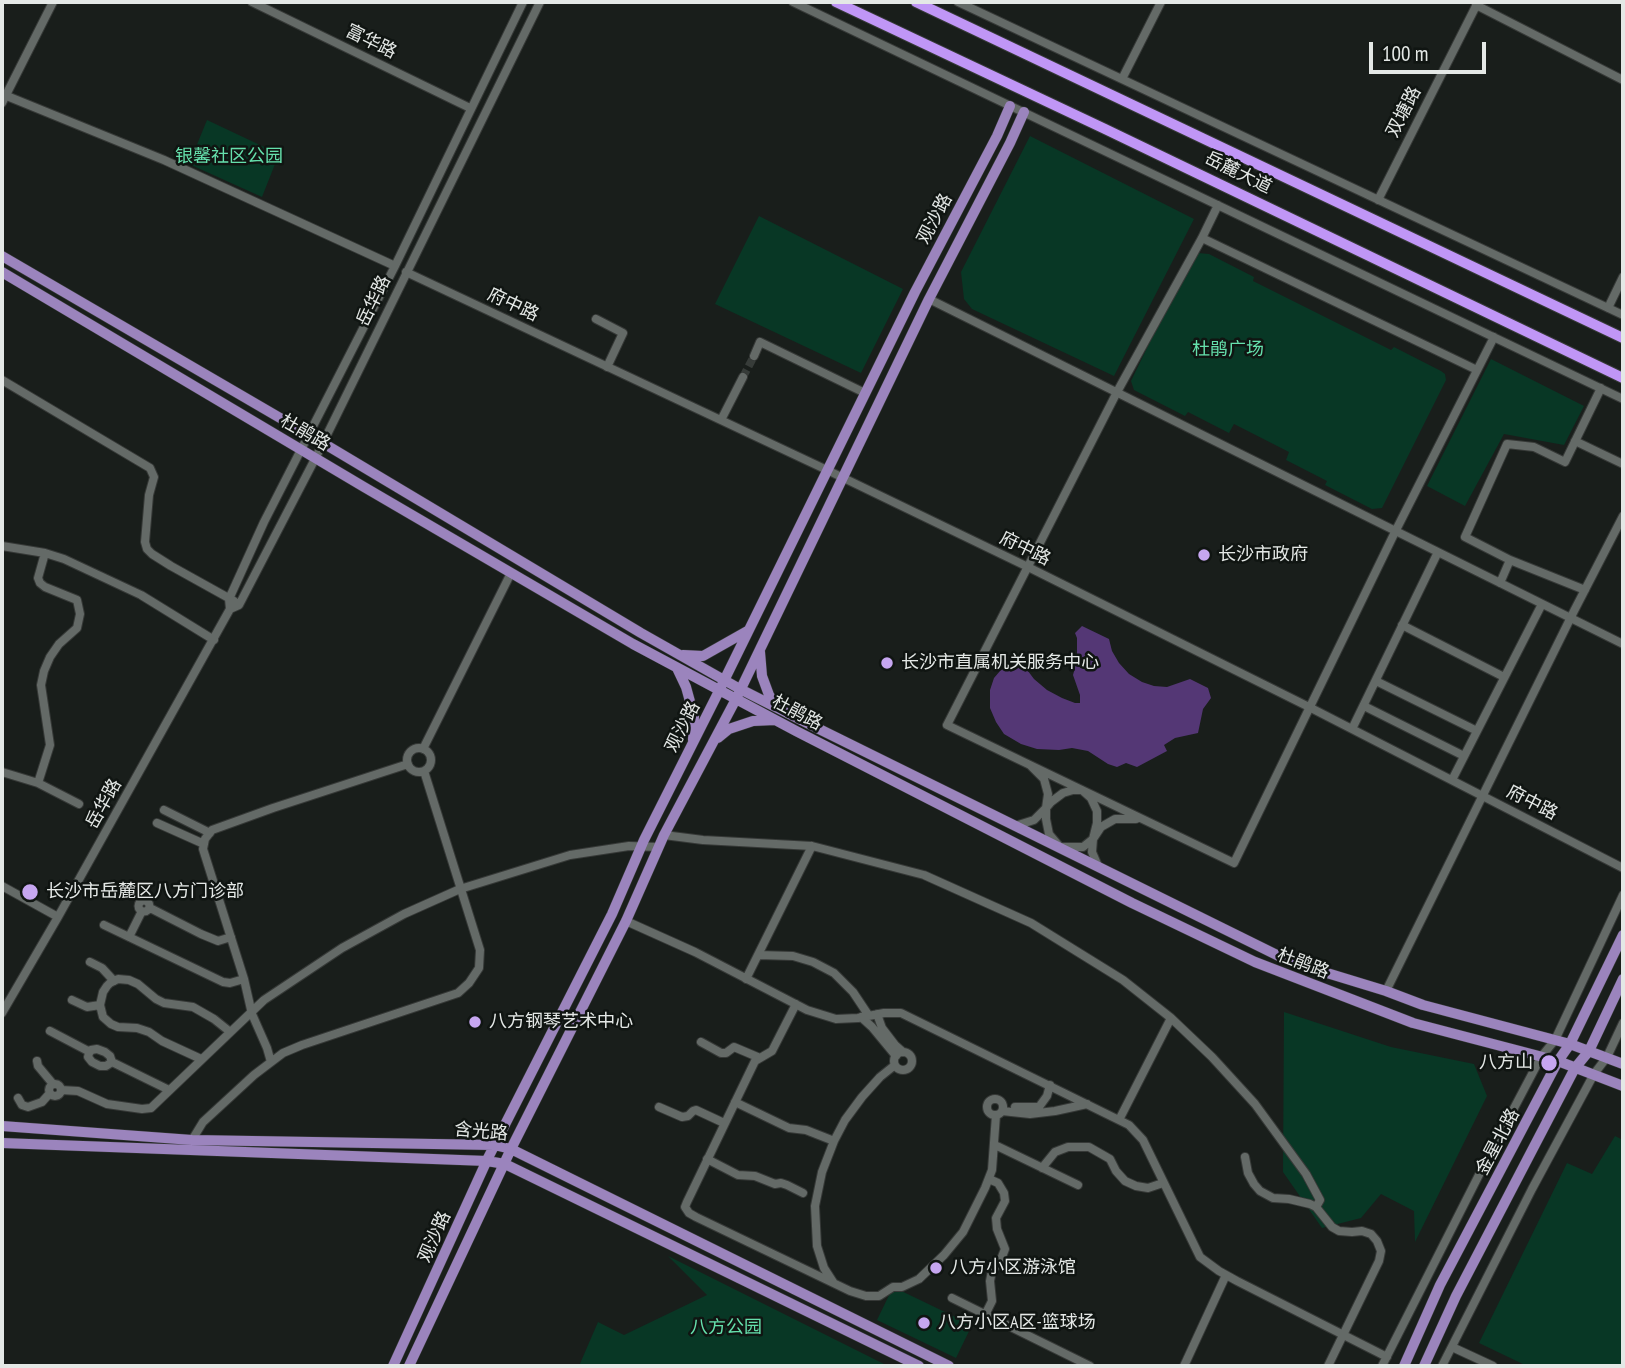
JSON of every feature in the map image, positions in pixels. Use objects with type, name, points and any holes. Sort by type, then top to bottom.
[{"type":"highway","name":"岳麓大道","points":[[836,2],[1623,378]]},
{"type":"highway","name":"岳麓大道","points":[[916,2],[1623,338]]},
{"type":"main road","name":"观沙路","points":[[393,1366],[486,1161],[612,914],[642,846],[827,470],[1010,106]]},
{"type":"main road","name":"观沙路","points":[[409,1366],[511,1149],[626,920],[658,847],[738,694],[841,477],[1024,112]]},
{"type":"main road","name":"杜鹃路","points":[[2,257],[676,652],[776,720],[1132,903],[1255,962],[1413,1023],[1558,1062],[1623,1086]]},
{"type":"main road","name":"杜鹃路","points":[[2,272],[633,644],[676,667],[722,685]]},
{"type":"main road","points":[[676,652],[703,656],[749,630]]},
{"type":"main road","points":[[760,647],[762,676],[777,708]]},
{"type":"main road","points":[[676,667],[686,687],[694,716],[693,743]]},
{"type":"main road","name":"杜鹃路","points":[[738,694],[777,708],[1291,962],[1423,1005],[1570,1044],[1623,1064]]},
{"type":"main road","points":[[713,742],[729,729],[753,722],[776,720]]},
{"type":"main road","name":"金星北路","points":[[1404,1366],[1440,1286],[1570,1044],[1623,935]]},
{"type":"main road","name":"金星北路","points":[[1424,1366],[1456,1296],[1575,1068],[1589,1051],[1623,979]]},
{"type":"main road","name":"含光路","points":[[2,1126],[192,1140],[494,1145],[511,1149],[950,1366]]},
{"type":"main road","name":"含光路","points":[[2,1143],[486,1161],[505,1164],[919,1366]]},
{"type":"street","points":[[52,2],[3,98],[148,153],[395,266]]},
{"type":"street","name":"岳华路","points":[[2,1013],[214,640],[264,522],[395,266],[523,2]]},
{"type":"street","name":"岳华路","points":[[230,604],[239,605],[316,457],[540,2]]},
{"type":"street","points":[[793,2],[1623,399]]},
{"type":"street","points":[[958,2],[1623,315]]},
{"type":"street","points":[[1122,79],[1161,2]]},
{"type":"street","name":"富华路","points":[[254,3],[470,108]]},
{"type":"street","points":[[1477,4],[1623,80]]},
{"type":"street","name":"双塘路","points":[[1378,200],[1477,4]]},
{"type":"street","points":[[1218,205],[1117,392],[947,725],[1234,863],[1395,531],[1494,337]]},
{"type":"street","points":[[1202,238],[1477,370]]},
{"type":"street","name":"府中路","points":[[406,272],[1028,567],[1310,707],[1623,868]]},
{"type":"street","points":[[1608,308],[1623,277]]},
{"type":"street","points":[[929,299],[1623,644]]},
{"type":"street","points":[[596,319],[623,333],[607,367]]},
{"type":"street","points":[[754,356],[760,342],[866,393]]},
{"type":"street","points":[[721,420],[743,377]]},
{"type":"street","points":[[2,380],[150,468],[154,477],[149,495],[145,541],[147,549],[230,604]]},
{"type":"street","points":[[1585,590],[1510,560],[1465,537],[1507,444],[1534,447],[1565,462],[1601,388]]},
{"type":"street","points":[[1575,441],[1623,464]]},
{"type":"street","points":[[1386,991],[1623,516]]},
{"type":"street","points":[[2,546],[64,559],[141,595],[214,640]]},
{"type":"street","points":[[1352,729],[1438,552]]},
{"type":"street","points":[[38,783],[50,745],[41,685],[44,671],[59,644],[77,628],[80,614],[76,600],[40,583],[38,579],[45,553]]},
{"type":"street","points":[[1500,583],[1510,560]]},
{"type":"street","points":[[424,749],[511,572]]},
{"type":"street","points":[[1452,780],[1542,604]]},
{"type":"street","points":[[1402,625],[1504,677]]},
{"type":"street","points":[[1376,681],[1477,731]]},
{"type":"street","points":[[1364,706],[1464,756]]},
{"type":"street","points":[[414,748],[424,749],[431,759],[430,766],[424,771],[410,768],[407,761],[409,753],[414,748]]},
{"type":"street","points":[[271,1062],[251,1010],[244,979],[203,849],[205,839],[212,830],[408,764]]},
{"type":"street","points":[[1030,765],[1044,779],[1048,794],[1046,819],[1049,834],[1060,848],[1083,847],[1101,827],[1115,819],[1145,820]]},
{"type":"street","points":[[192,1140],[203,1122],[254,1075],[283,1053],[458,993],[479,968],[480,950],[424,771]]},
{"type":"street","points":[[2,772],[38,783],[79,804]]},
{"type":"street","points":[[1015,826],[1034,820],[1063,793],[1082,790]]},
{"type":"street","points":[[1082,790],[1091,798],[1097,811],[1092,852],[1098,866]]},
{"type":"street","points":[[164,810],[210,833]]},
{"type":"street","points":[[158,823],[204,844]]},
{"type":"street","points":[[664,835],[812,846],[924,876],[1031,923],[1123,980],[1171,1018],[1212,1057],[1255,1104],[1306,1174],[1320,1200],[1316,1207]]},
{"type":"street","points":[[61,1090],[78,1091],[107,1104],[142,1110],[152,1108],[251,1010],[342,948],[404,914],[460,889],[570,855],[629,846],[658,847]]},
{"type":"street","points":[[746,979],[812,846]]},
{"type":"street","points":[[2,886],[58,917]]},
{"type":"street","points":[[1382,1366],[1541,1057],[1555,1040],[1623,895]]},
{"type":"street","points":[[129,937],[146,909],[218,941],[231,937]]},
{"type":"street","points":[[626,920],[807,1010],[835,1019],[901,1013],[1129,1125],[1143,1139],[1200,1257],[1226,1275],[1387,1357]]},
{"type":"street","points":[[104,925],[223,982],[244,979]]},
{"type":"street","points":[[758,955],[793,956],[813,962],[834,973],[853,992],[869,1016],[895,1045],[898,1058]]},
{"type":"street","points":[[90,962],[102,968],[114,981]]},
{"type":"street","points":[[201,1059],[149,1032],[111,1024],[103,1017],[100,1005],[103,992],[110,983],[118,979],[129,980],[164,1003],[193,1007],[229,1031]]},
{"type":"street","points":[[72,1000],[87,1007],[100,1005]]},
{"type":"street","points":[[796,1004],[772,1051],[755,1060],[687,1202],[685,1207],[689,1213],[850,1291],[866,1296],[879,1296],[893,1287],[902,1287],[919,1279],[963,1232],[992,1170],[1001,1111]]},
{"type":"street","points":[[869,1016],[872,1027],[898,1058]]},
{"type":"street","points":[[1119,1120],[1171,1018]]},
{"type":"street","points":[[1442,1366],[1532,1189],[1594,1074],[1607,1057],[1623,1023]]},
{"type":"street","points":[[50,1031],[90,1052],[97,1049],[104,1052],[110,1056],[112,1062],[169,1090]]},
{"type":"street","points":[[701,1042],[721,1053],[734,1047],[760,1058]]},
{"type":"street","points":[[833,1282],[824,1268],[817,1246],[815,1206],[822,1172],[845,1120],[898,1058]]},
{"type":"street","points":[[37,1061],[38,1066],[61,1090]]},
{"type":"street","points":[[18,1098],[22,1105],[28,1107],[42,1102],[50,1093],[53,1084]]},
{"type":"street","points":[[1001,1111],[1039,1107],[1047,1096],[1050,1085]]},
{"type":"street","points":[[50,1093],[57,1096],[61,1090]]},
{"type":"street","points":[[735,1102],[789,1128],[806,1130],[834,1141]]},
{"type":"street","points":[[1001,1111],[1030,1114],[1087,1104]]},
{"type":"street","points":[[659,1107],[682,1117],[696,1111],[724,1123]]},
{"type":"street","points":[[995,1145],[1078,1185]]},
{"type":"street","points":[[1042,1167],[1055,1152],[1068,1147],[1089,1147],[1110,1159],[1125,1181],[1148,1188],[1163,1183]]},
{"type":"street","points":[[1245,1157],[1248,1172],[1260,1191],[1273,1198],[1289,1199],[1316,1207],[1332,1227],[1339,1231],[1363,1231],[1371,1234],[1381,1251],[1379,1261],[1328,1366]]},
{"type":"street","points":[[707,1159],[738,1175],[781,1183],[803,1193]]},
{"type":"street","points":[[985,1315],[992,1301],[992,1271],[1000,1262],[1005,1249],[997,1229],[996,1218],[1005,1201],[1004,1193],[998,1183],[989,1179]]},
{"type":"street","points":[[1184,1366],[1226,1275]]},
{"type":"street","points":[[952,1298],[1090,1366]]},
{"type":"street","points":[[1452,1347],[1493,1366]]},
{"type":"green space","name":"银馨社区公园","points":[[207,120],[279,154],[262,197],[189,164]]},
{"type":"green space","points":[[1030,136],[1194,219],[1114,376],[972,309],[964,299],[961,272]]},
{"type":"green space","points":[[759,216],[903,289],[861,373],[715,304]]},
{"type":"green space","name":"杜鹃广场","points":[[1209,254],[1254,277],[1253,281],[1445,374],[1446,380],[1382,508],[1372,509],[1325,485],[1327,481],[1286,460],[1289,452],[1234,424],[1229,433],[1188,412],[1185,416],[1134,390],[1131,381],[1192,255]]},
{"type":"green space","points":[[1491,359],[1584,406],[1564,445],[1504,434],[1465,506],[1427,486]]},
{"type":"green space","points":[[1284,1012],[1391,1047],[1474,1064],[1487,1096],[1415,1242],[1414,1211],[1381,1194],[1361,1218],[1322,1228],[1283,1172]]},
{"type":"green space","points":[[1615,1136],[1623,1140],[1623,1366],[1527,1366],[1479,1343],[1567,1163],[1592,1174]]},
{"type":"green space","name":"八方公园","points":[[668,1256],[888,1366],[579,1366],[598,1322],[624,1335],[707,1295]]},
{"type":"green space","name":"八方小区A区-篮球场","points":[[893,1287],[972,1325],[956,1358],[877,1320]]},
{"type":"shaded area","points":[[1082,626],[1109,639],[1119,663],[1129,674],[1142,682],[1167,687],[1190,679],[1208,688],[1211,698],[1203,709],[1198,733],[1175,738],[1164,745],[1167,751],[1137,767],[1126,763],[1117,767],[1088,751],[1072,748],[1037,749],[1004,734],[990,708],[990,690],[994,678],[1013,662],[1025,667],[1047,690],[1080,703],[1073,675],[1077,652],[1075,633]]},
{"type":"tunnel","points":[[743,377],[754,356]]},
{"type":"place","name":"长沙市政府","points":[[1204,555]]},
{"type":"place","name":"长沙市直属机关服务中心","points":[[887,663]]},
{"type":"place","name":"长沙市岳麓区八方门诊部","points":[[30,892]]},
{"type":"place","name":"八方钢琴艺术中心","points":[[475,1022]]},
{"type":"place","name":"八方山","points":[[1549,1063]]},
{"type":"place","name":"八方小区游泳馆","points":[[936,1268]]},
{"type":"place","name":"八方小区A区-篮球场","points":[[924,1323]]}]
